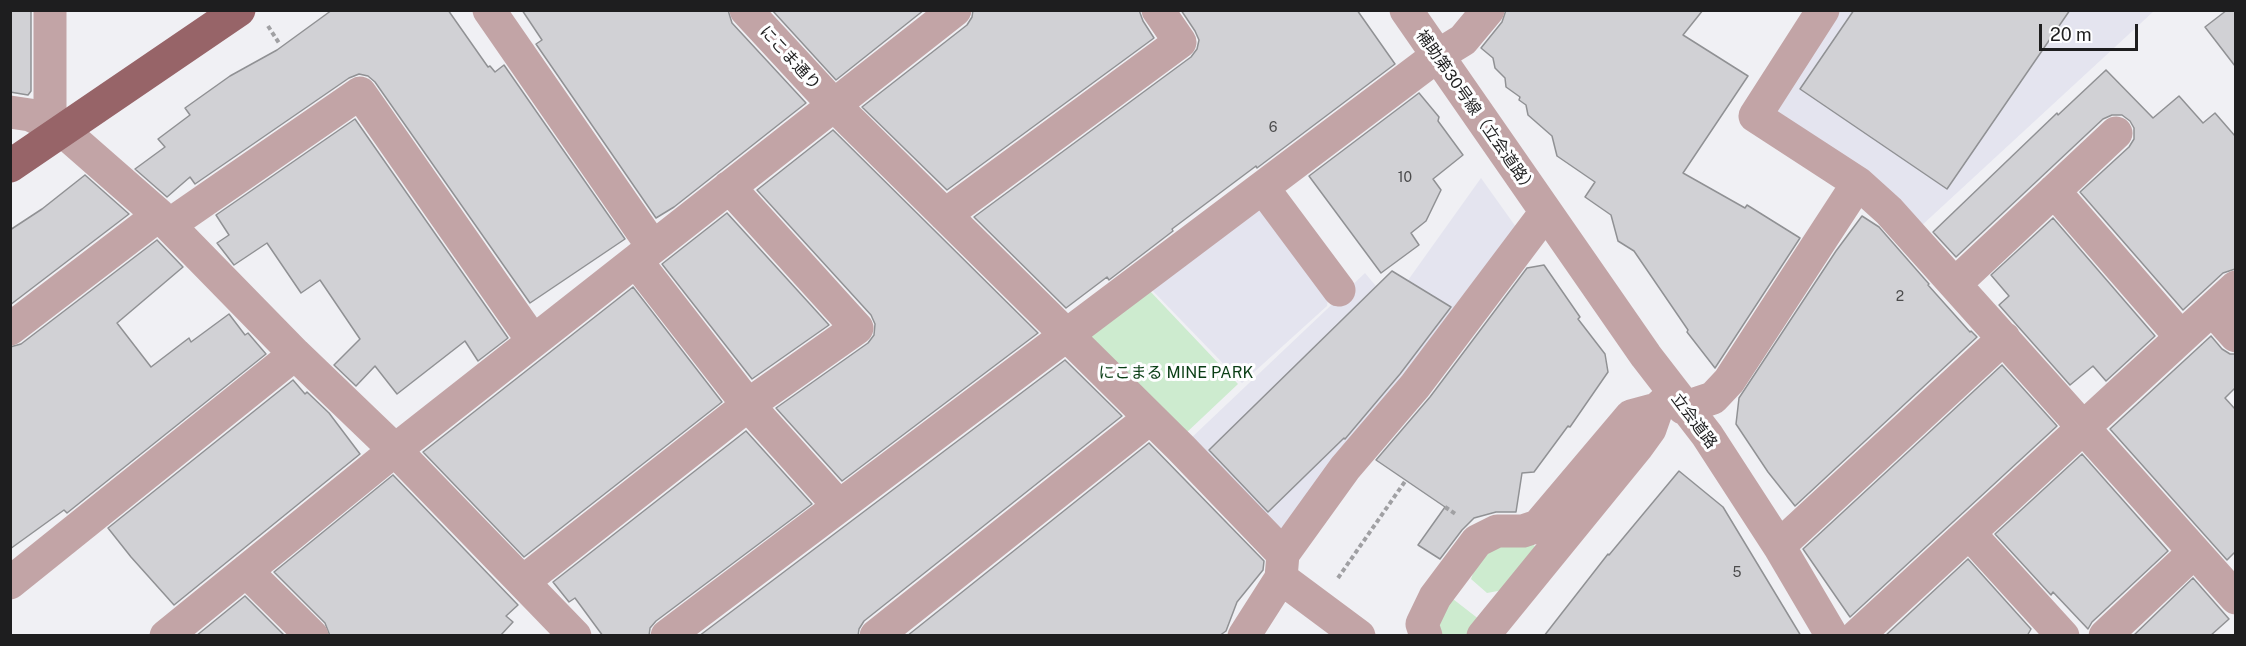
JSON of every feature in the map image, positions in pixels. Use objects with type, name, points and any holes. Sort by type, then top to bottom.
[{"type":"main road","points":[[10,166],[57,128],[239,10]]},
{"type":"street","points":[[50,10],[57,128]]},
{"type":"street","points":[[489,10],[644,254],[748,405],[839,506]]},
{"type":"street","name":"にこま通り","points":[[746,10],[834,105],[1150,418],[1318,606],[1359,636]]},
{"type":"street","points":[[166,636],[395,450],[955,10]]},
{"type":"street","points":[[945,215],[1180,42],[1158,10]]},
{"type":"street","name":"補助第30号線（立会道路）","points":[[1406,10],[1546,212]]},
{"type":"street","points":[[667,636],[1437,56],[1463,40],[1488,10]]},
{"type":"street","points":[[1823,10],[1755,116],[1858,183],[1889,211],[2235,598]]},
{"type":"street","points":[[10,328],[164,220],[360,93],[533,341]]},
{"type":"street","points":[[10,112],[30,115],[57,128],[164,220],[295,354],[395,450],[524,581],[574,636]]},
{"type":"street","points":[[1955,284],[2116,133]]},
{"type":"street","points":[[1426,636],[1422,624],[1435,597],[1477,541],[1497,531],[1523,531],[1538,526],[1631,416],[1671,404],[1713,398],[1729,381],[1858,183]]},
{"type":"street","points":[[524,581],[748,405],[857,328],[729,187]]},
{"type":"street","points":[[1263,188],[1339,290]]},
{"type":"street","points":[[2054,191],[2181,337]]},
{"type":"street","points":[[1244,636],[1282,566],[1345,468],[1415,386],[1546,212]]},
{"type":"street","name":"立会道路","points":[[1546,212],[1671,404],[1707,435],[1779,546],[1832,636]]},
{"type":"street","points":[[1857,636],[2235,287]]},
{"type":"street","points":[[2212,309],[2235,336]]},
{"type":"street","points":[[1779,546],[2004,338]]},
{"type":"street","points":[[10,583],[295,354]]},
{"type":"street","points":[[1483,636],[1671,404]]},
{"type":"street","points":[[876,636],[1150,418]]},
{"type":"street","points":[[1969,533],[2062,636]]},
{"type":"street","points":[[2105,636],[2194,552]]},
{"type":"street","points":[[246,571],[312,636]]},
{"type":"path","points":[[1318,606],[1406,480]]},
{"type":"path","points":[[1445,507],[1457,515]]},
{"type":"shaded area","points":[[1831,11],[2154,11],[1920,227],[1778,120],[1775,95]]},
{"type":"shaded area","points":[[1481,178],[1516,227],[1280,536],[1188,441],[1365,273],[1391,304]]},
{"type":"shaded area","points":[[1263,203],[1329,289],[1327,306],[1242,383],[1150,288]]},
{"type":"green space","name":"にこまる MINE PARK","points":[[1149,290],[1238,384],[1185,434],[1090,336]]},
{"type":"green space","points":[[1531,539],[1536,549],[1503,590],[1487,593],[1471,579],[1485,549]]},
{"type":"green space","points":[[1453,599],[1480,620],[1467,635],[1440,635],[1436,618]]},
{"type":"building","points":[[10,10],[31,10],[31,91],[28,95],[10,92]]},
{"type":"building","points":[[332,10],[448,10],[488,67],[490,66],[495,72],[504,65],[625,239],[530,303],[375,82],[368,76],[359,74],[349,78],[195,184],[190,177],[167,197],[135,169],[165,147],[158,139],[190,115],[185,108],[230,76],[277,50]]},
{"type":"building","points":[[522,10],[728,10],[732,23],[806,103],[674,207],[656,218],[536,44],[542,40]]},
{"type":"building","points":[[772,10],[924,10],[836,80]]},
{"type":"building","points":[[973,10],[1139,10],[1154,38],[947,190],[862,107],[967,25]]},
{"type":"building","points":[[1181,10],[1357,10],[1395,64],[1172,229],[1173,231],[1109,280],[1107,277],[1066,308],[974,217],[1191,57],[1197,49],[1199,40]]},
{"type":"building","points":[[1506,10],[1703,10],[1683,35],[1748,76],[1683,173],[1745,208],[1747,205],[1800,238],[1715,368],[1687,332],[1688,330],[1634,251],[1618,241],[1611,215],[1585,197],[1595,182],[1557,156],[1552,136],[1528,115],[1526,105],[1519,100],[1520,97],[1506,87],[1505,78],[1495,68],[1493,58],[1481,48],[1502,22]]},
{"type":"building","points":[[1854,10],[2070,10],[1947,189],[1800,89]]},
{"type":"building","points":[[2227,10],[2235,10],[2235,66],[2205,27]]},
{"type":"building","points":[[2106,70],[2153,118],[2179,96],[2203,123],[2215,113],[2235,136],[2235,269],[2223,273],[2183,310],[2080,192],[2129,147],[2134,139],[2134,128],[2130,121],[2122,115],[2112,115],[2103,119],[1956,257],[1933,232],[2057,113],[2058,115]]},
{"type":"building","points":[[1419,93],[1439,117],[1438,121],[1463,155],[1433,179],[1441,190],[1426,221],[1411,233],[1419,245],[1381,273],[1309,176]]},
{"type":"building","points":[[355,119],[508,338],[478,361],[465,341],[397,394],[375,366],[356,386],[334,365],[360,339],[320,280],[301,293],[267,243],[234,265],[217,243],[229,235],[216,215]]},
{"type":"building","points":[[833,130],[1038,333],[842,481],[776,408],[868,343],[874,335],[875,324],[871,315],[757,190]]},
{"type":"building","points":[[85,175],[129,214],[10,305],[10,230],[42,209]]},
{"type":"building","points":[[727,213],[829,325],[752,379],[662,264]]},
{"type":"building","points":[[1862,216],[1879,227],[1928,285],[1977,337],[1795,506],[1768,472],[1736,424],[1739,398],[1836,251]]},
{"type":"building","points":[[2053,218],[2155,336],[2106,381],[2093,366],[2070,385],[1999,305],[2009,296],[1991,275]]},
{"type":"building","points":[[157,240],[183,267],[117,323],[151,367],[189,338],[191,342],[229,314],[245,335],[248,333],[266,354],[67,513],[64,510],[10,549],[10,347],[21,344]]},
{"type":"building","points":[[1544,265],[1580,317],[1578,319],[1605,354],[1608,372],[1570,427],[1568,426],[1534,472],[1522,473],[1516,512],[1496,512],[1474,518],[1440,559],[1418,545],[1445,507],[1376,460],[1430,397],[1527,268]]},
{"type":"building","points":[[1392,271],[1451,307],[1400,374],[1345,439],[1268,512],[1209,450]]},
{"type":"building","points":[[633,287],[722,402],[524,557],[423,452]]},
{"type":"building","points":[[2211,336],[2222,349],[2235,354],[2235,388],[2225,398],[2235,409],[2235,552],[2227,560],[2110,429]]},
{"type":"building","points":[[1065,360],[1122,416],[864,621],[858,636],[699,636]]},
{"type":"building","points":[[2002,365],[2057,426],[1850,617],[1803,549]]},
{"type":"building","points":[[293,380],[305,394],[307,392],[329,413],[360,454],[174,605],[108,528]]},
{"type":"building","points":[[746,431],[812,504],[656,621],[650,628],[649,636],[603,636],[575,598],[569,602],[553,582]]},
{"type":"building","points":[[1149,443],[1264,561],[1263,570],[1237,602],[1226,631],[1219,636],[907,636]]},
{"type":"building","points":[[2082,454],[2168,551],[2092,622],[2088,629],[2053,592],[2051,595],[1995,534]]},
{"type":"building","points":[[1679,471],[1723,507],[1801,636],[1544,636],[1608,554]]},
{"type":"building","points":[[393,475],[518,605],[506,616],[513,622],[500,636],[330,636],[325,623],[274,572]]},
{"type":"building","points":[[1968,559],[2031,629],[2027,636],[1885,636]]},
{"type":"building","points":[[2193,578],[2229,619],[2210,636],[2133,636]]},
{"type":"building","points":[[245,596],[285,636],[196,636]]}]
